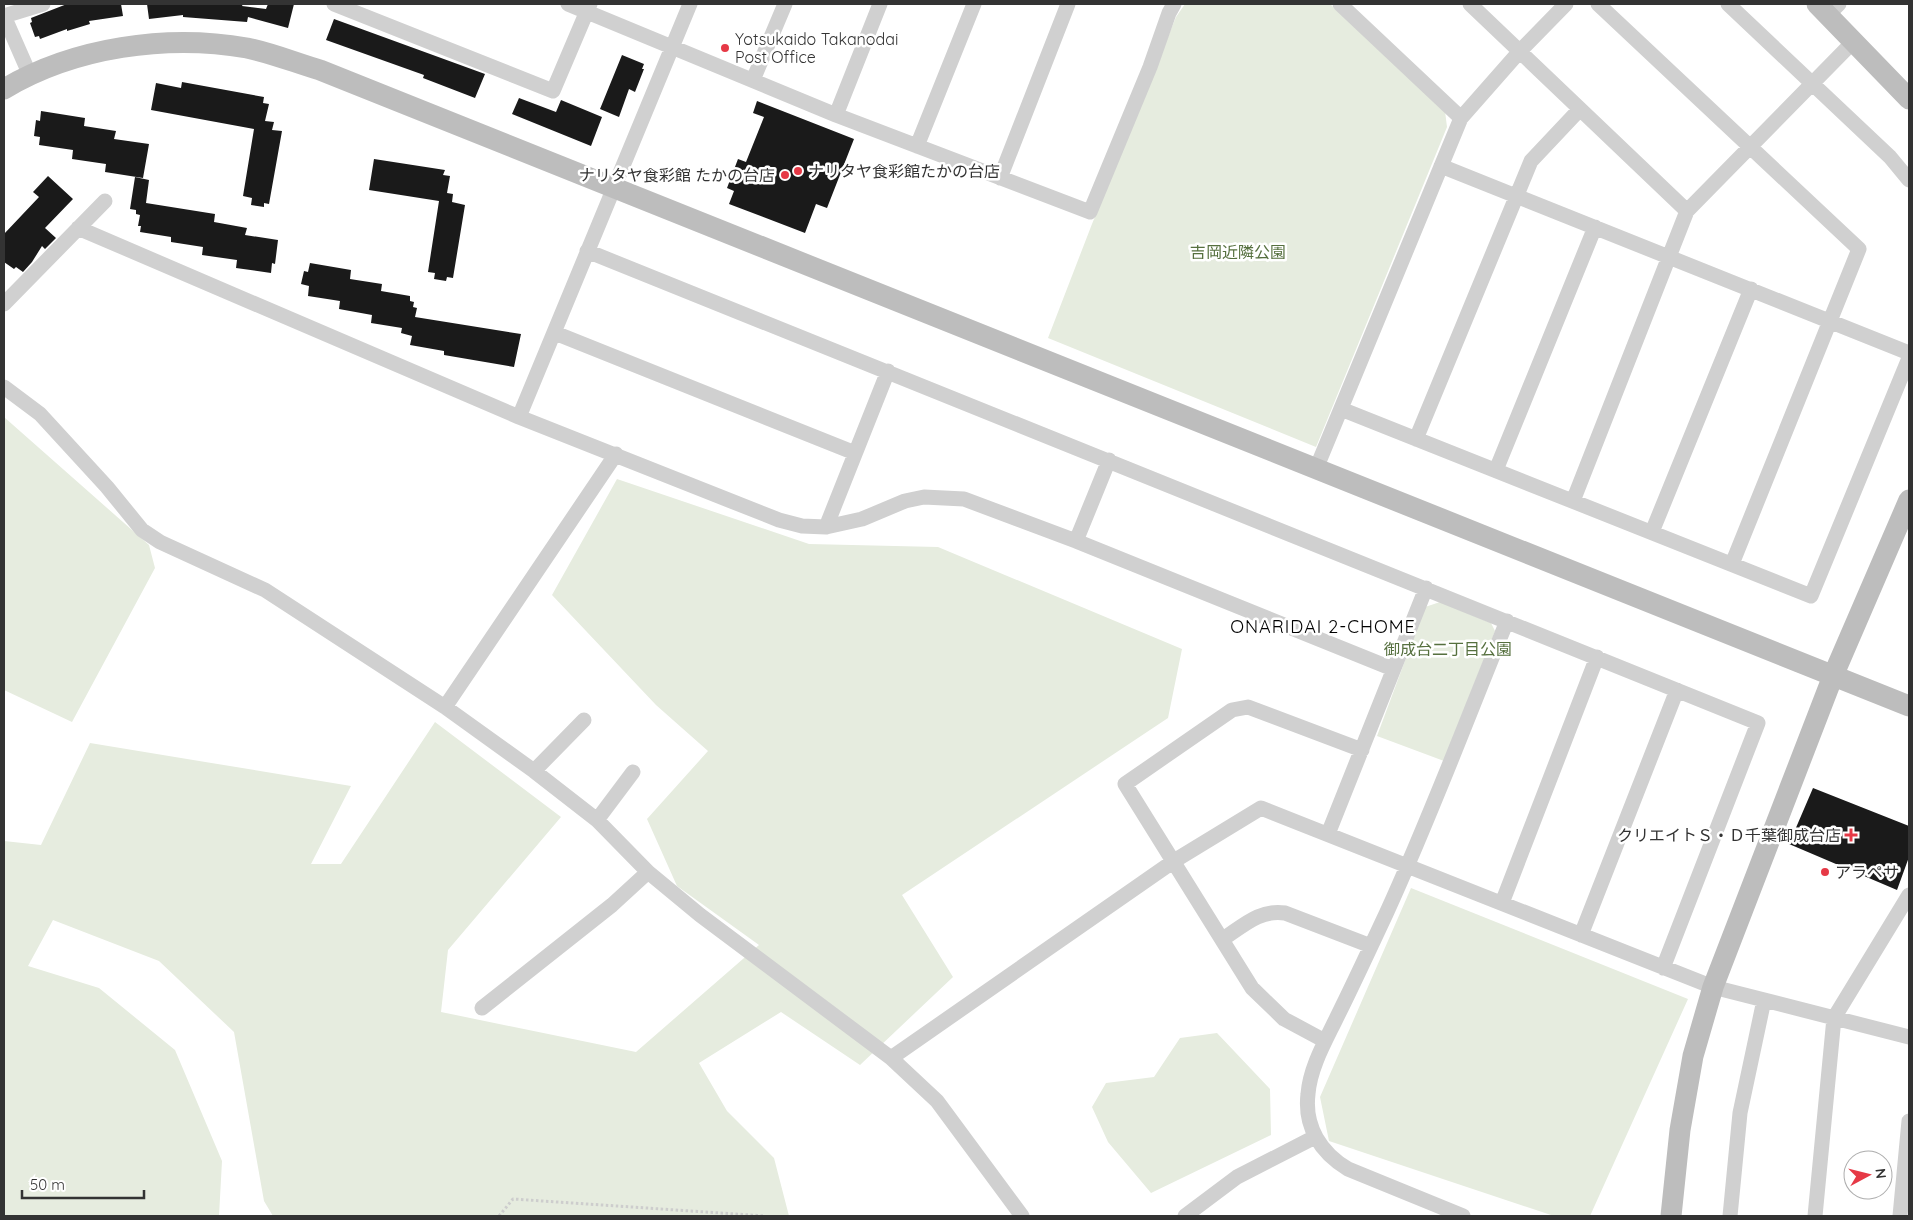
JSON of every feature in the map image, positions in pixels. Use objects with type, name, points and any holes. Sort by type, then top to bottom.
[{"type":"street","points":[[29,73],[4,16],[43,4]]},
{"type":"street","points":[[334,4],[553,91],[588,8]]},
{"type":"street","points":[[568,4],[588,8],[672,48],[836,115],[1090,212],[1174,4]]},
{"type":"street","points":[[519,417],[690,4]]},
{"type":"street","points":[[753,80],[784,4]]},
{"type":"street","points":[[836,115],[880,4]]},
{"type":"street","points":[[917,146],[974,4]]},
{"type":"street","points":[[1000,178],[1068,4]]},
{"type":"street","points":[[1340,4],[1461,118]]},
{"type":"street","points":[[1470,4],[1687,211]]},
{"type":"street","points":[[1316,469],[1461,118],[1520,51],[1566,4]]},
{"type":"street","points":[[1598,4],[1859,249],[1732,564]]},
{"type":"street","points":[[1728,4],[1890,157],[1909,180]]},
{"type":"street","points":[[1828,7],[1854,40],[1909,99]]},
{"type":"street","points":[[1573,501],[1687,211],[1854,40]]},
{"type":"street","points":[[4,89],[29,73],[66,61],[137,46],[177,42],[248,48],[320,70],[1909,706]]},
{"type":"street","points":[[1416,439],[1531,161],[1580,108]]},
{"type":"street","points":[[1442,166],[1909,353]]},
{"type":"street","points":[[7,296],[105,201]]},
{"type":"street","points":[[1496,470],[1595,227]]},
{"type":"street","points":[[78,228],[519,417],[779,520],[802,526],[826,527],[862,519],[905,501],[924,497],[947,496],[964,499],[988,506],[1394,669]]},
{"type":"street","points":[[587,251],[1758,722],[1663,968]]},
{"type":"street","points":[[1652,532],[1751,289]]},
{"type":"street","points":[[555,333],[855,453]]},
{"type":"street","points":[[1341,409],[1811,596],[1909,358]]},
{"type":"street","points":[[826,527],[888,371]]},
{"type":"street","points":[[4,388],[40,414],[142,530],[160,542],[265,590],[445,707],[534,771],[597,820],[648,872],[700,915],[891,1058],[937,1101],[1022,1216]]},
{"type":"street","points":[[445,707],[616,454]]},
{"type":"street","points":[[1076,541],[1109,460]]},
{"type":"street","points":[[1672,1216],[1680,1130],[1693,1056],[1712,987],[1833,676],[1907,511]]},
{"type":"street","points":[[1328,834],[1426,588]]},
{"type":"street","points":[[1463,1216],[1348,1169],[1324,1151],[1314,1137],[1308,1111],[1308,1093],[1312,1073],[1407,867],[1507,621]]},
{"type":"street","points":[[1502,903],[1597,657]]},
{"type":"street","points":[[1581,935],[1677,690]]},
{"type":"street","points":[[1326,1041],[1284,1019],[1252,988],[1224,939],[1125,784],[1232,710],[1248,707],[1362,750]]},
{"type":"street","points":[[534,771],[584,720]]},
{"type":"street","points":[[597,820],[633,772]]},
{"type":"street","points":[[891,1058],[1174,861],[1261,808],[1712,987],[1909,1037]]},
{"type":"street","points":[[482,1008],[612,905],[648,872]]},
{"type":"street","points":[[1815,1216],[1834,1018],[1909,895]]},
{"type":"street","points":[[1224,939],[1260,914],[1274,911],[1371,946]]},
{"type":"street","points":[[1730,1216],[1740,1113],[1764,1000]]},
{"type":"street","points":[[1900,1216],[1909,1121]]},
{"type":"street","points":[[1185,1216],[1237,1177],[1314,1137]]},
{"type":"path","points":[[499,1216],[513,1200],[765,1216]]},
{"type":"green space","name":"吉岡近隣公園","points":[[1185,4],[1330,4],[1445,111],[1447,127],[1316,447],[1048,338],[1176,17]]},
{"type":"green space","points":[[4,417],[149,545],[155,568],[72,722],[4,690]]},
{"type":"green space","points":[[617,479],[809,544],[938,547],[1182,649],[1168,718],[902,895],[953,977],[860,1065],[781,1012],[699,1063],[727,1111],[774,1158],[789,1216],[273,1216],[264,1201],[234,1032],[159,961],[53,920],[28,966],[99,988],[175,1050],[222,1161],[219,1216],[4,1216],[4,841],[41,845],[90,743],[351,786],[311,864],[341,864],[435,722],[561,817],[448,950],[441,1012],[636,1052],[759,945],[677,886],[647,819],[708,751],[656,705],[552,595]]},
{"type":"green space","name":"御成台二丁目公園","points":[[1440,602],[1491,623],[1495,631],[1444,761],[1377,736],[1425,607]]},
{"type":"green space","points":[[1411,888],[1688,999],[1590,1216],[1554,1216],[1329,1141],[1320,1097]]},
{"type":"green space","points":[[1217,1033],[1270,1089],[1271,1135],[1151,1193],[1108,1142],[1092,1107],[1106,1083],[1154,1077],[1180,1038]]},
{"type":"building","points":[[67,4],[121,4],[123,16],[89,21],[90,24],[67,31],[67,29],[40,39],[39,36],[35,37],[30,23],[32,22],[31,18]]},
{"type":"building","points":[[147,4],[243,4],[242,6],[266,9],[268,4],[294,4],[288,28],[248,17],[247,22],[183,17],[183,15],[149,19]]},
{"type":"building","points":[[334,19],[485,74],[475,98],[423,78],[424,75],[326,40]]},
{"type":"building","points":[[622,55],[644,64],[642,69],[644,69],[635,92],[629,89],[619,117],[600,109]]},
{"type":"building","points":[[182,82],[264,97],[263,103],[269,104],[265,121],[274,122],[272,130],[282,131],[269,204],[264,203],[264,207],[251,205],[252,198],[243,196],[254,129],[151,110],[156,83],[181,88]]},
{"type":"building","points":[[519,98],[556,112],[561,100],[602,117],[591,146],[512,114]]},
{"type":"building","name":"ナリタヤ食彩館 たかの台店","points":[[757,101],[854,139],[827,208],[816,204],[805,233],[729,204],[734,191],[727,188],[738,159],[746,162],[764,117],[753,113]]},
{"type":"building","points":[[41,111],[85,118],[84,126],[116,131],[114,139],[149,144],[143,178],[105,172],[106,164],[72,159],[73,150],[39,145],[40,137],[34,136],[36,120],[40,121]]},
{"type":"building","points":[[374,159],[445,170],[443,175],[450,176],[447,193],[453,194],[452,202],[465,205],[453,278],[447,277],[446,281],[434,279],[435,273],[428,272],[439,201],[369,190]]},
{"type":"building","points":[[48,176],[73,199],[45,228],[56,238],[45,249],[42,246],[23,272],[16,267],[14,269],[4,262],[4,234],[39,197],[33,192]]},
{"type":"building","points":[[135,177],[149,180],[146,203],[215,214],[214,222],[247,228],[245,235],[278,240],[275,264],[272,263],[271,273],[236,268],[237,260],[202,255],[203,247],[171,242],[171,237],[140,232],[141,226],[138,226],[140,215],[136,214],[136,210],[130,209]]},
{"type":"building","points":[[310,263],[351,270],[350,279],[382,284],[381,291],[410,296],[410,301],[414,302],[413,307],[417,308],[415,317],[521,334],[514,367],[444,355],[444,351],[410,345],[412,336],[401,333],[402,328],[371,323],[372,315],[339,309],[340,301],[308,296],[309,286],[301,284],[304,271],[308,272]]},
{"type":"building","name":"クリエイトＳ・Ｄ千葉御成台店","points":[[1813,788],[1909,826],[1909,857],[1897,890],[1789,844]]},
{"type":"place","name":"Yotsukaido Takanodai Post Office","points":[[725,48]]},
{"type":"place","name":"ナリタヤ食彩館たかの台店","points":[[798,171]]},
{"type":"place","name":"ナリタヤ食彩館 たかの台店","points":[[785,175]]},
{"type":"place","name":"クリエイトＳ・Ｄ千葉御成台店","points":[[1851,835]]},
{"type":"place","name":"アラペサ","points":[[1825,872]]},
{"type":"district","name":"ONARIDAI 2-CHOME","points":[[1323,627]]}]
